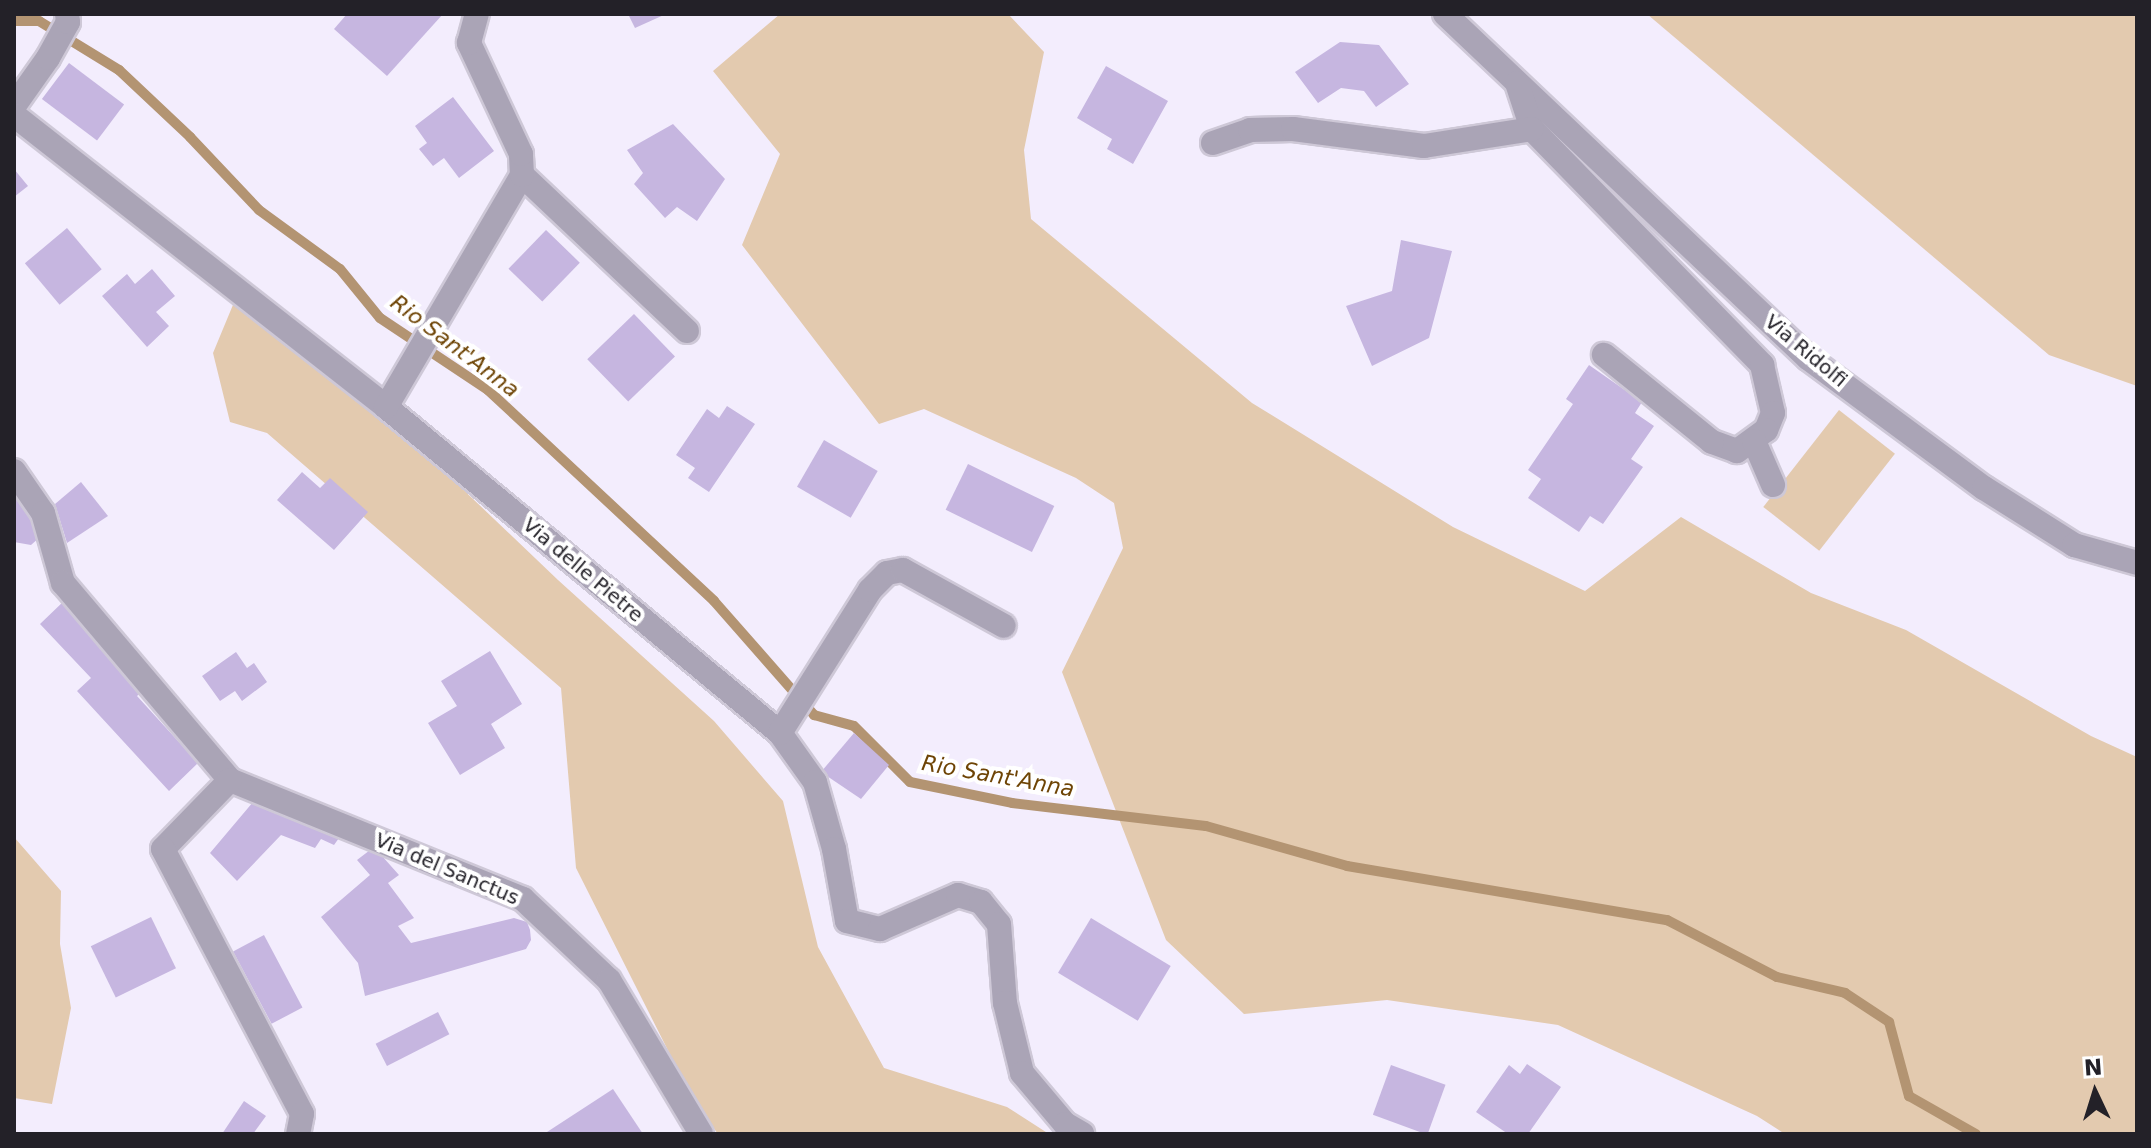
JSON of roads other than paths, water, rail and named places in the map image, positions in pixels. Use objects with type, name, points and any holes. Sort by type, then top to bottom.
[{"type":"street","points":[[392,399],[522,175],[521,154],[469,43],[477,14]]},
{"type":"street","name":"Via Ridolfi","points":[[1445,14],[1808,358],[2010,505],[2074,545],[2137,563]]},
{"type":"street","points":[[14,106],[48,58],[68,18]]},
{"type":"street","name":"Via Ridolfi","points":[[1516,81],[1532,129],[1762,365],[1773,413],[1766,430],[1754,441]]},
{"type":"street","name":"Via delle Pietre","points":[[14,115],[392,399],[784,727],[815,782],[834,849],[847,921],[880,929],[958,895],[981,902],[999,924],[1005,1003],[1022,1073],[1065,1124],[1082,1134]]},
{"type":"street","points":[[1213,143],[1250,130],[1293,129],[1424,146],[1532,129]]},
{"type":"street","points":[[522,175],[687,331]]},
{"type":"street","points":[[1604,355],[1712,442],[1737,451],[1754,441],[1773,485]]},
{"type":"street","name":"Via del Sanctus","points":[[14,471],[43,513],[63,583],[230,780],[523,899],[609,980],[701,1134]]},
{"type":"street","points":[[784,727],[870,590],[887,573],[903,570],[1004,626]]},
{"type":"street","points":[[230,780],[163,849],[302,1114],[298,1134]]},
{"type":"waterway","name":"Rio Sant'Anna","points":[[14,21],[39,21],[119,70],[190,137],[259,210],[340,269],[380,318],[488,390],[714,601],[814,715],[854,726],[910,782],[1012,803],[1206,826],[1347,866],[1667,920],[1777,977],[1845,993],[1889,1022],[1909,1096],[1976,1134]]}]
